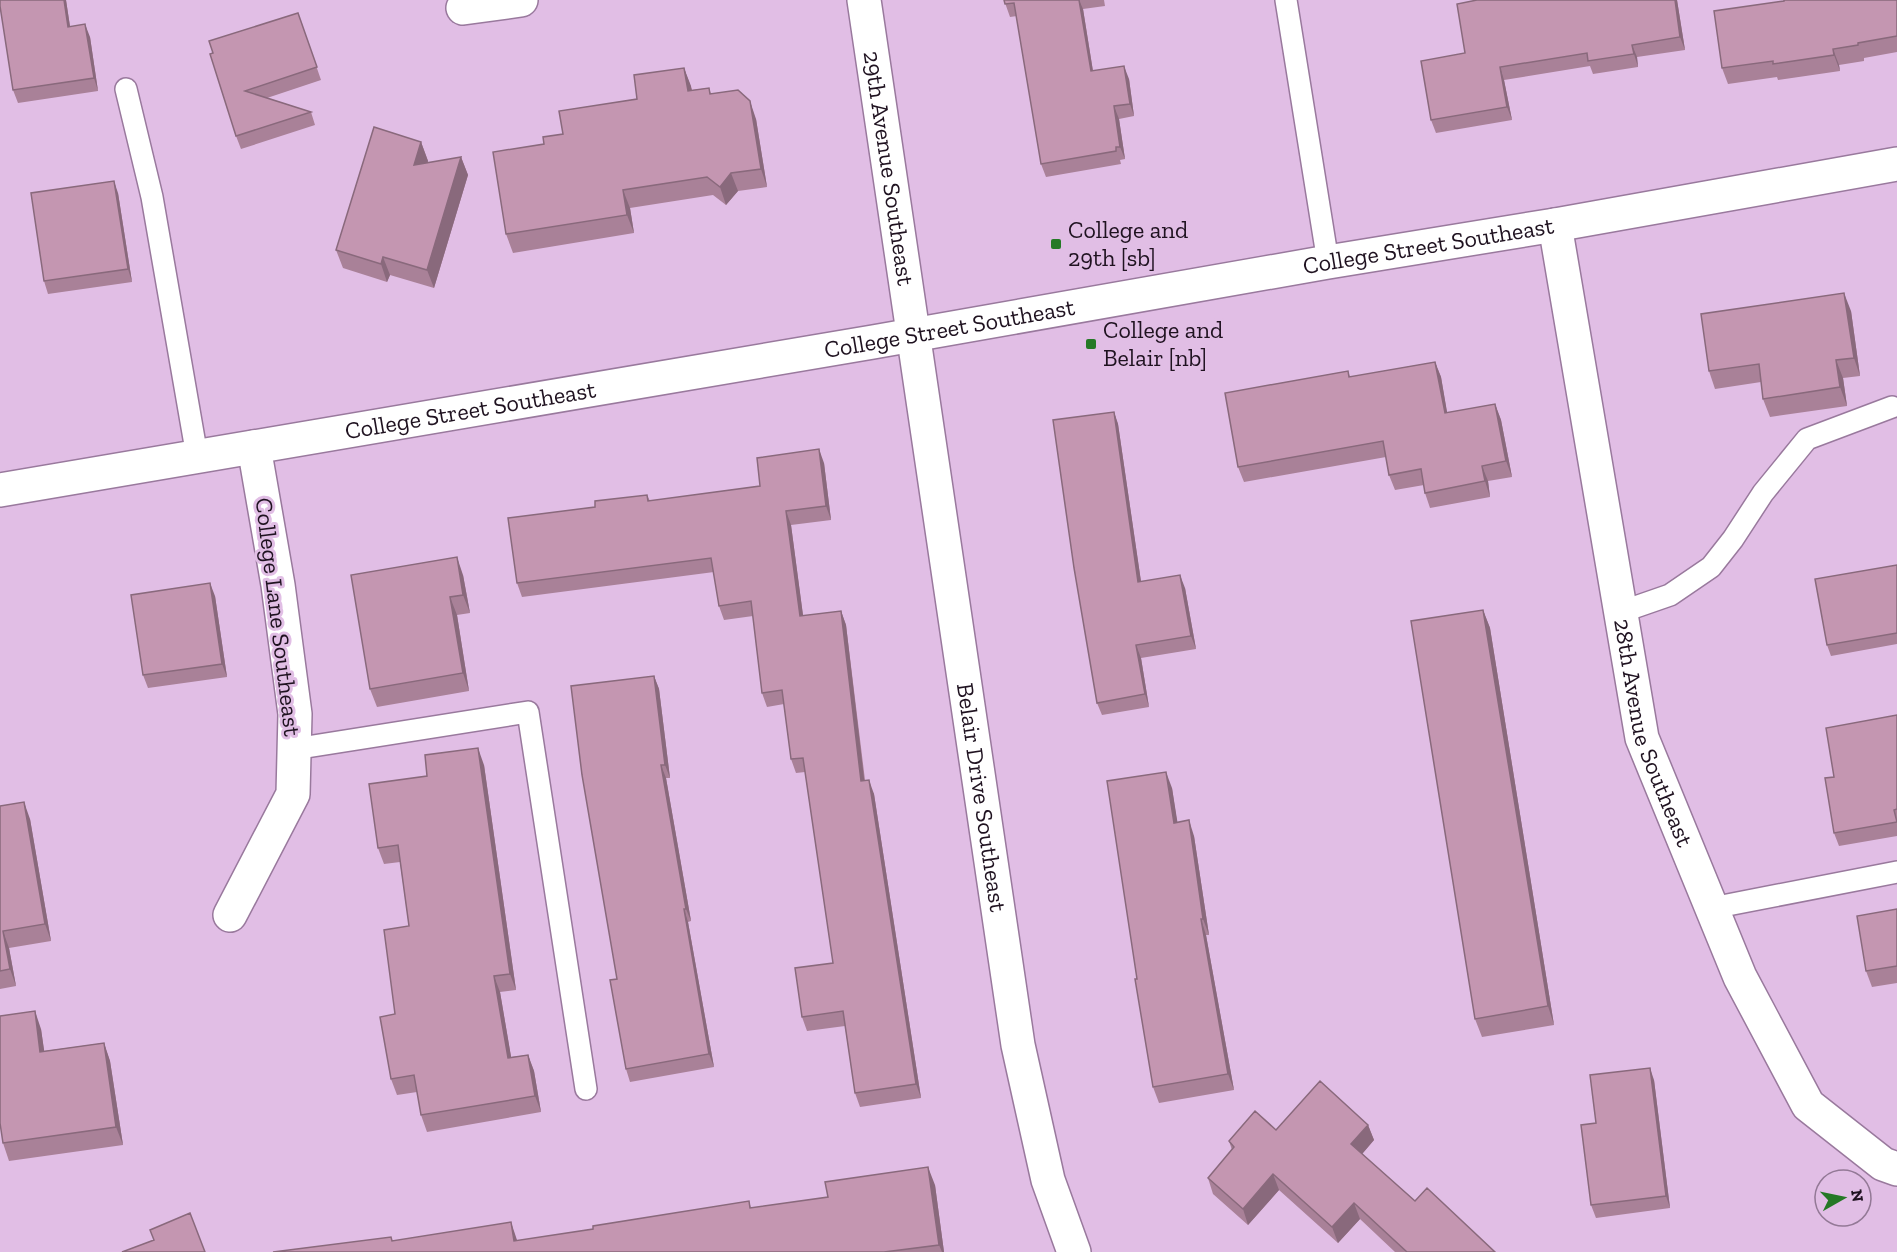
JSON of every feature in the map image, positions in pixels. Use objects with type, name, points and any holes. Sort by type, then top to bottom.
[{"type":"street","points":[[463,8],[521,0]]},
{"type":"street","name":"29th Avenue Southeast","points":[[864,0],[913,335]]},
{"type":"street","name":"College Street Southeast","points":[[0,490],[1555,225],[1897,164]]},
{"type":"street","name":"28th Avenue Southeast","points":[[1555,225],[1642,738],[1740,977],[1808,1105],[1883,1164],[1897,1168]]},
{"type":"street","name":"Belair Drive Southeast","points":[[913,335],[1018,1045],[1048,1180],[1074,1252]]},
{"type":"street","name":"College Lane Southeast","points":[[230,915],[293,794],[294,702],[278,585],[254,447]]},
{"type":"lane","points":[[1286,0],[1328,262]]},
{"type":"lane","points":[[126,89],[152,197],[197,456]]},
{"type":"lane","points":[[1621,612],[1670,595],[1711,567],[1763,493],[1807,439],[1892,407]]},
{"type":"lane","points":[[294,749],[528,712],[586,1089]]},
{"type":"lane","points":[[1712,908],[1897,872]]},
{"type":"building","points":[[0,0],[64,0],[68,27],[85,24],[94,78],[13,90]]},
{"type":"building","points":[[1004,0],[1079,0],[1091,71],[1124,66],[1130,104],[1114,106],[1120,147],[1116,147],[1116,151],[1041,164],[1014,3],[1005,4]]},
{"type":"building","points":[[1477,0],[1675,0],[1680,37],[1632,45],[1634,54],[1588,61],[1587,53],[1500,67],[1507,107],[1431,120],[1421,61],[1465,53],[1457,4]]},
{"type":"building","points":[[1784,0],[1897,0],[1897,36],[1833,49],[1834,55],[1773,64],[1773,61],[1722,68],[1714,11]]},
{"type":"building","points":[[298,13],[317,67],[245,91],[311,112],[236,136],[210,54],[213,53],[209,41]]},
{"type":"building","points":[[684,68],[688,91],[709,88],[710,94],[738,90],[750,101],[761,169],[731,173],[720,187],[707,177],[623,190],[627,215],[506,234],[493,152],[544,144],[543,137],[563,134],[559,111],[637,99],[634,75]]},
{"type":"building","points":[[374,127],[421,142],[414,165],[461,157],[427,270],[383,257],[381,264],[336,250]]},
{"type":"building","points":[[114,181],[128,269],[44,281],[31,193]]},
{"type":"building","points":[[1844,293],[1854,358],[1836,360],[1840,387],[1763,399],[1759,364],[1709,371],[1701,314]]},
{"type":"building","points":[[1435,362],[1445,413],[1495,404],[1506,461],[1482,466],[1485,481],[1425,493],[1421,469],[1389,475],[1383,441],[1238,467],[1225,393],[1348,371],[1349,377]]},
{"type":"building","points":[[1114,412],[1138,582],[1180,575],[1191,636],[1136,645],[1145,694],[1097,703],[1074,568],[1053,420]]},
{"type":"building","points":[[819,449],[826,506],[786,511],[800,616],[841,611],[861,781],[869,780],[916,1084],[855,1093],[843,1011],[802,1017],[795,968],[833,963],[803,758],[791,759],[782,690],[762,693],[751,601],[719,606],[711,558],[517,583],[508,518],[595,507],[595,501],[647,495],[648,501],[760,486],[757,458]]},
{"type":"building","points":[[457,557],[463,595],[450,597],[463,673],[370,689],[351,575]]},
{"type":"building","points":[[1897,565],[1897,633],[1827,645],[1815,579]]},
{"type":"building","points":[[210,583],[222,664],[143,675],[131,595]]},
{"type":"building","points":[[1483,610],[1548,1006],[1475,1019],[1411,621]]},
{"type":"building","points":[[654,676],[665,765],[661,765],[709,1054],[626,1069],[610,980],[617,979],[582,775],[571,686]]},
{"type":"building","points":[[1897,715],[1897,809],[1894,810],[1897,822],[1834,833],[1825,778],[1834,777],[1826,728]]},
{"type":"building","points":[[478,748],[510,974],[494,976],[508,1058],[528,1055],[535,1096],[421,1115],[414,1075],[391,1079],[380,1017],[395,1014],[384,930],[409,926],[398,845],[378,848],[369,784],[427,776],[425,755]]},
{"type":"building","points":[[1166,772],[1174,823],[1189,820],[1203,919],[1201,919],[1228,1074],[1153,1087],[1107,781]]},
{"type":"building","points":[[24,802],[45,924],[3,931],[10,969],[0,971],[0,806]]},
{"type":"building","points":[[1897,909],[1897,966],[1866,971],[1857,916]]},
{"type":"building","points":[[35,1011],[40,1052],[104,1043],[116,1127],[3,1143],[0,1123],[0,1016]]},
{"type":"building","points":[[1650,1068],[1666,1196],[1591,1205],[1581,1125],[1596,1123],[1590,1075]]},
{"type":"building","points":[[1320,1081],[1368,1125],[1351,1144],[1415,1201],[1427,1188],[1495,1252],[1407,1252],[1354,1203],[1332,1227],[1273,1174],[1243,1209],[1208,1178],[1234,1147],[1229,1141],[1255,1111],[1276,1130]]},
{"type":"building","points":[[928,1167],[939,1245],[884,1252],[273,1252],[391,1237],[392,1241],[511,1222],[514,1241],[749,1201],[750,1208],[828,1197],[825,1182]]},
{"type":"building","points":[[190,1213],[205,1252],[122,1252],[154,1240],[150,1230]]},
{"type":"place","name":"College and 29th [sb]","points":[[1056,244]]},
{"type":"place","name":"College and Belair [nb]","points":[[1091,344]]}]
